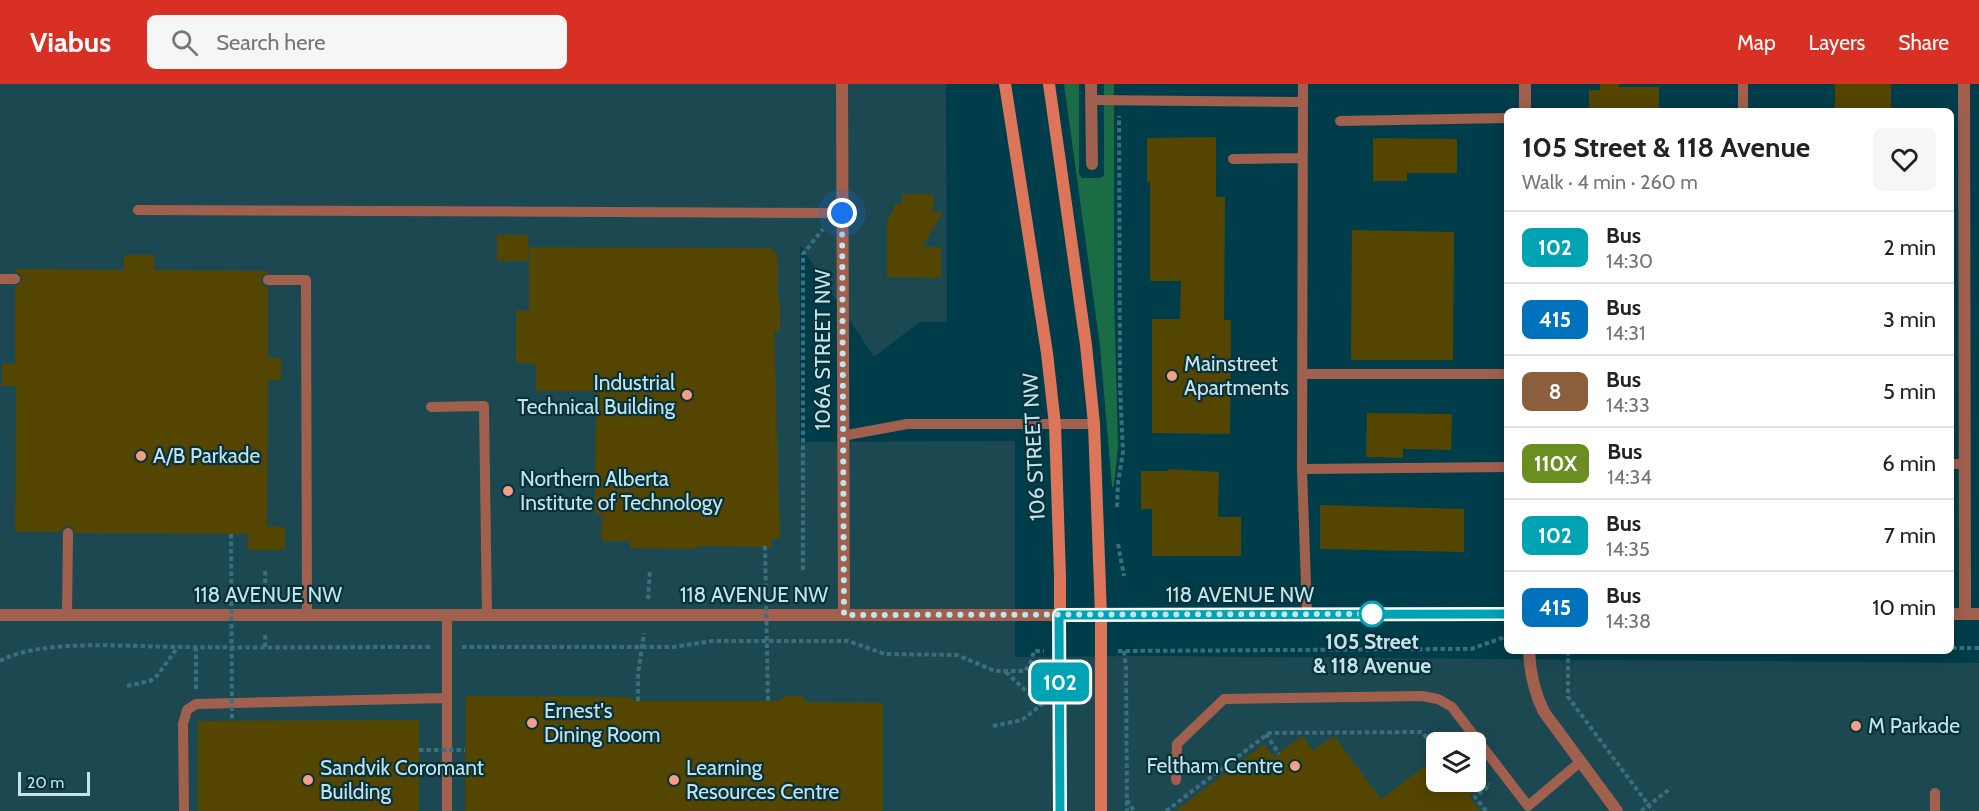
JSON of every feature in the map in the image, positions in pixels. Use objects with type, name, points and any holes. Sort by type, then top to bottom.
[{"type":"main road","name":"106 STREET NW","points":[[1005,84],[1047,353],[1054,425],[1058,517],[1060,811]]},
{"type":"main road","points":[[1049,84],[1086,345],[1094,424],[1101,615],[1101,811]]},
{"type":"street","name":"106A STREET NW","points":[[843,84],[839,213],[844,615]]},
{"type":"street","points":[[1091,84],[1092,164]]},
{"type":"street","points":[[1525,84],[1525,108]]},
{"type":"street","points":[[1964,84],[1965,614]]},
{"type":"street","name":"118 AVENUE NW","points":[[0,615],[1504,614]]},
{"type":"street","points":[[1954,614],[1979,614]]},
{"type":"street","points":[[1529,654],[1535,694],[1544,712],[1617,811]]},
{"type":"lane","points":[[1303,84],[1302,469],[1307,614]]},
{"type":"lane","points":[[1743,84],[1743,108]]},
{"type":"lane","points":[[1091,100],[1303,102]]},
{"type":"lane","points":[[1340,121],[1504,118]]},
{"type":"lane","points":[[1233,159],[1302,158]]},
{"type":"lane","points":[[138,210],[839,213]]},
{"type":"lane","points":[[0,279],[15,279]]},
{"type":"lane","points":[[268,280],[306,280],[307,614]]},
{"type":"lane","points":[[1302,374],[1504,374]]},
{"type":"lane","points":[[431,407],[484,406],[487,615]]},
{"type":"lane","points":[[842,436],[907,424],[1094,424]]},
{"type":"lane","points":[[1954,464],[1965,464]]},
{"type":"lane","points":[[1302,469],[1504,467]]},
{"type":"lane","points":[[67,614],[68,532]]},
{"type":"lane","points":[[447,615],[447,811]]},
{"type":"lane","points":[[1176,780],[1177,744],[1224,699],[1422,696],[1438,699],[1452,707],[1528,806],[1580,762]]},
{"type":"lane","points":[[184,811],[183,724],[187,710],[196,705],[447,698]]},
{"type":"lane","points":[[1935,793],[1935,811]]},
{"type":"path","points":[[1117,516],[1118,483],[1123,452],[1120,387],[1119,102]]},
{"type":"path","points":[[803,570],[803,254],[839,213]]},
{"type":"path","points":[[231,534],[232,721]]},
{"type":"path","points":[[1118,536],[1124,576]]},
{"type":"path","points":[[765,546],[768,701]]},
{"type":"path","points":[[638,701],[638,674],[650,570]]},
{"type":"path","points":[[1126,811],[1124,651],[1453,650],[1471,649],[1504,637]]},
{"type":"path","points":[[462,647],[673,647],[712,641],[848,641],[885,654],[957,655],[989,669],[1006,672],[1025,671],[1034,651]]},
{"type":"path","points":[[0,661],[21,652],[60,647],[128,645],[420,647]]},
{"type":"path","points":[[127,686],[150,681],[157,676],[178,647]]},
{"type":"path","points":[[196,647],[196,705]]},
{"type":"path","points":[[1954,648],[1979,648]]},
{"type":"path","points":[[1568,654],[1568,697],[1653,811]]},
{"type":"path","points":[[993,726],[1022,720],[1041,705],[1006,672]]},
{"type":"path","points":[[1166,811],[1198,790],[1266,734],[1422,732],[1426,737]]},
{"type":"path","points":[[1266,734],[1279,754]]},
{"type":"path","points":[[419,750],[465,750]]},
{"type":"path","points":[[1641,811],[1671,788]]},
{"type":"path","points":[[1481,792],[1475,797],[1486,811]]},
{"type":"path","points":[[1126,799],[1134,811]]},
{"type":"shaded area","name":"Northern Alberta Institute of Technology","points":[[0,84],[946,84],[947,322],[920,322],[874,357],[800,245],[800,442],[1015,441],[1015,657],[1147,656],[1979,663],[1979,811],[0,811]]},
{"type":"green space","points":[[1064,84],[1079,84],[1079,174],[1082,178],[1099,178],[1104,176],[1104,84],[1114,84],[1114,293],[1118,447],[1114,486],[1112,487],[1100,346]]},
{"type":"building","points":[[1600,84],[1619,84],[1619,87],[1659,87],[1659,108],[1589,108],[1589,90],[1600,90]]},
{"type":"building","points":[[1835,84],[1891,84],[1891,108],[1835,108]]},
{"type":"building","points":[[1216,137],[1216,197],[1225,197],[1224,320],[1231,320],[1230,434],[1152,433],[1152,319],[1180,319],[1181,281],[1150,281],[1150,182],[1147,182],[1147,138]]},
{"type":"building","points":[[1373,138],[1457,139],[1457,173],[1407,173],[1407,181],[1373,181]]},
{"type":"building","points":[[902,194],[933,194],[933,212],[943,212],[922,247],[941,247],[941,278],[887,277],[887,220],[894,210],[894,204],[902,204]]},
{"type":"building","points":[[1352,230],[1454,232],[1453,360],[1351,360]]},
{"type":"building","points":[[497,235],[528,235],[528,261],[497,261]]},
{"type":"building","name":"Industrial Technical Building","points":[[529,247],[771,248],[777,254],[780,332],[774,331],[780,538],[772,539],[772,547],[630,548],[630,541],[601,541],[602,514],[595,514],[596,391],[536,391],[536,364],[516,363],[516,310],[529,311]]},
{"type":"building","name":"A/B Parkade","points":[[124,255],[154,255],[154,270],[268,271],[261,279],[262,284],[268,288],[268,358],[281,358],[281,380],[268,380],[267,526],[285,527],[285,550],[248,550],[248,534],[75,533],[72,527],[68,526],[61,532],[15,532],[16,386],[2,386],[2,364],[15,364],[15,286],[19,285],[22,280],[21,275],[15,272],[15,269],[124,270]]},
{"type":"building","points":[[1367,413],[1452,414],[1451,450],[1403,449],[1403,458],[1366,457]]},
{"type":"building","points":[[1168,469],[1219,472],[1218,517],[1241,517],[1241,556],[1152,556],[1152,509],[1141,509],[1141,471],[1168,471]]},
{"type":"building","points":[[1320,505],[1464,509],[1464,552],[1320,549]]},
{"type":"building","name":"Learning Resources Centre","points":[[466,696],[630,697],[635,701],[779,701],[785,696],[804,696],[805,702],[883,703],[883,811],[465,811]]},
{"type":"building","name":"Sandvik Coromant Building","points":[[419,720],[419,811],[198,811],[198,721]]},
{"type":"building","name":"Feltham Centre","points":[[1302,736],[1313,751],[1334,736],[1381,799],[1426,765],[1426,792],[1474,792],[1469,796],[1480,811],[1175,811],[1264,744],[1274,757]]},
{"type":"bus line","name":"102","points":[[1060,811],[1059,615],[1504,614]]},
{"type":"place","name":"Mainstreet Apartments","points":[[1172,376]]},
{"type":"place","name":"Industrial Technical Building","points":[[687,395]]},
{"type":"place","name":"A/B Parkade","points":[[141,456]]},
{"type":"place","name":"Northern Alberta Institute of Technology","points":[[508,491]]},
{"type":"place","name":"105 Street & 118 Avenue","points":[[1372,614]]},
{"type":"place","name":"Ernest's Dining Room","points":[[532,723]]},
{"type":"place","name":"M Parkade","points":[[1856,726]]},
{"type":"place","name":"Feltham Centre","points":[[1295,766]]},
{"type":"place","name":"Sandvik Coromant Building","points":[[308,780]]},
{"type":"place","name":"Learning Resources Centre","points":[[674,780]]},
{"type":"route","points":[[842,213],[844,615],[1378,614],[1372,614]]}]
